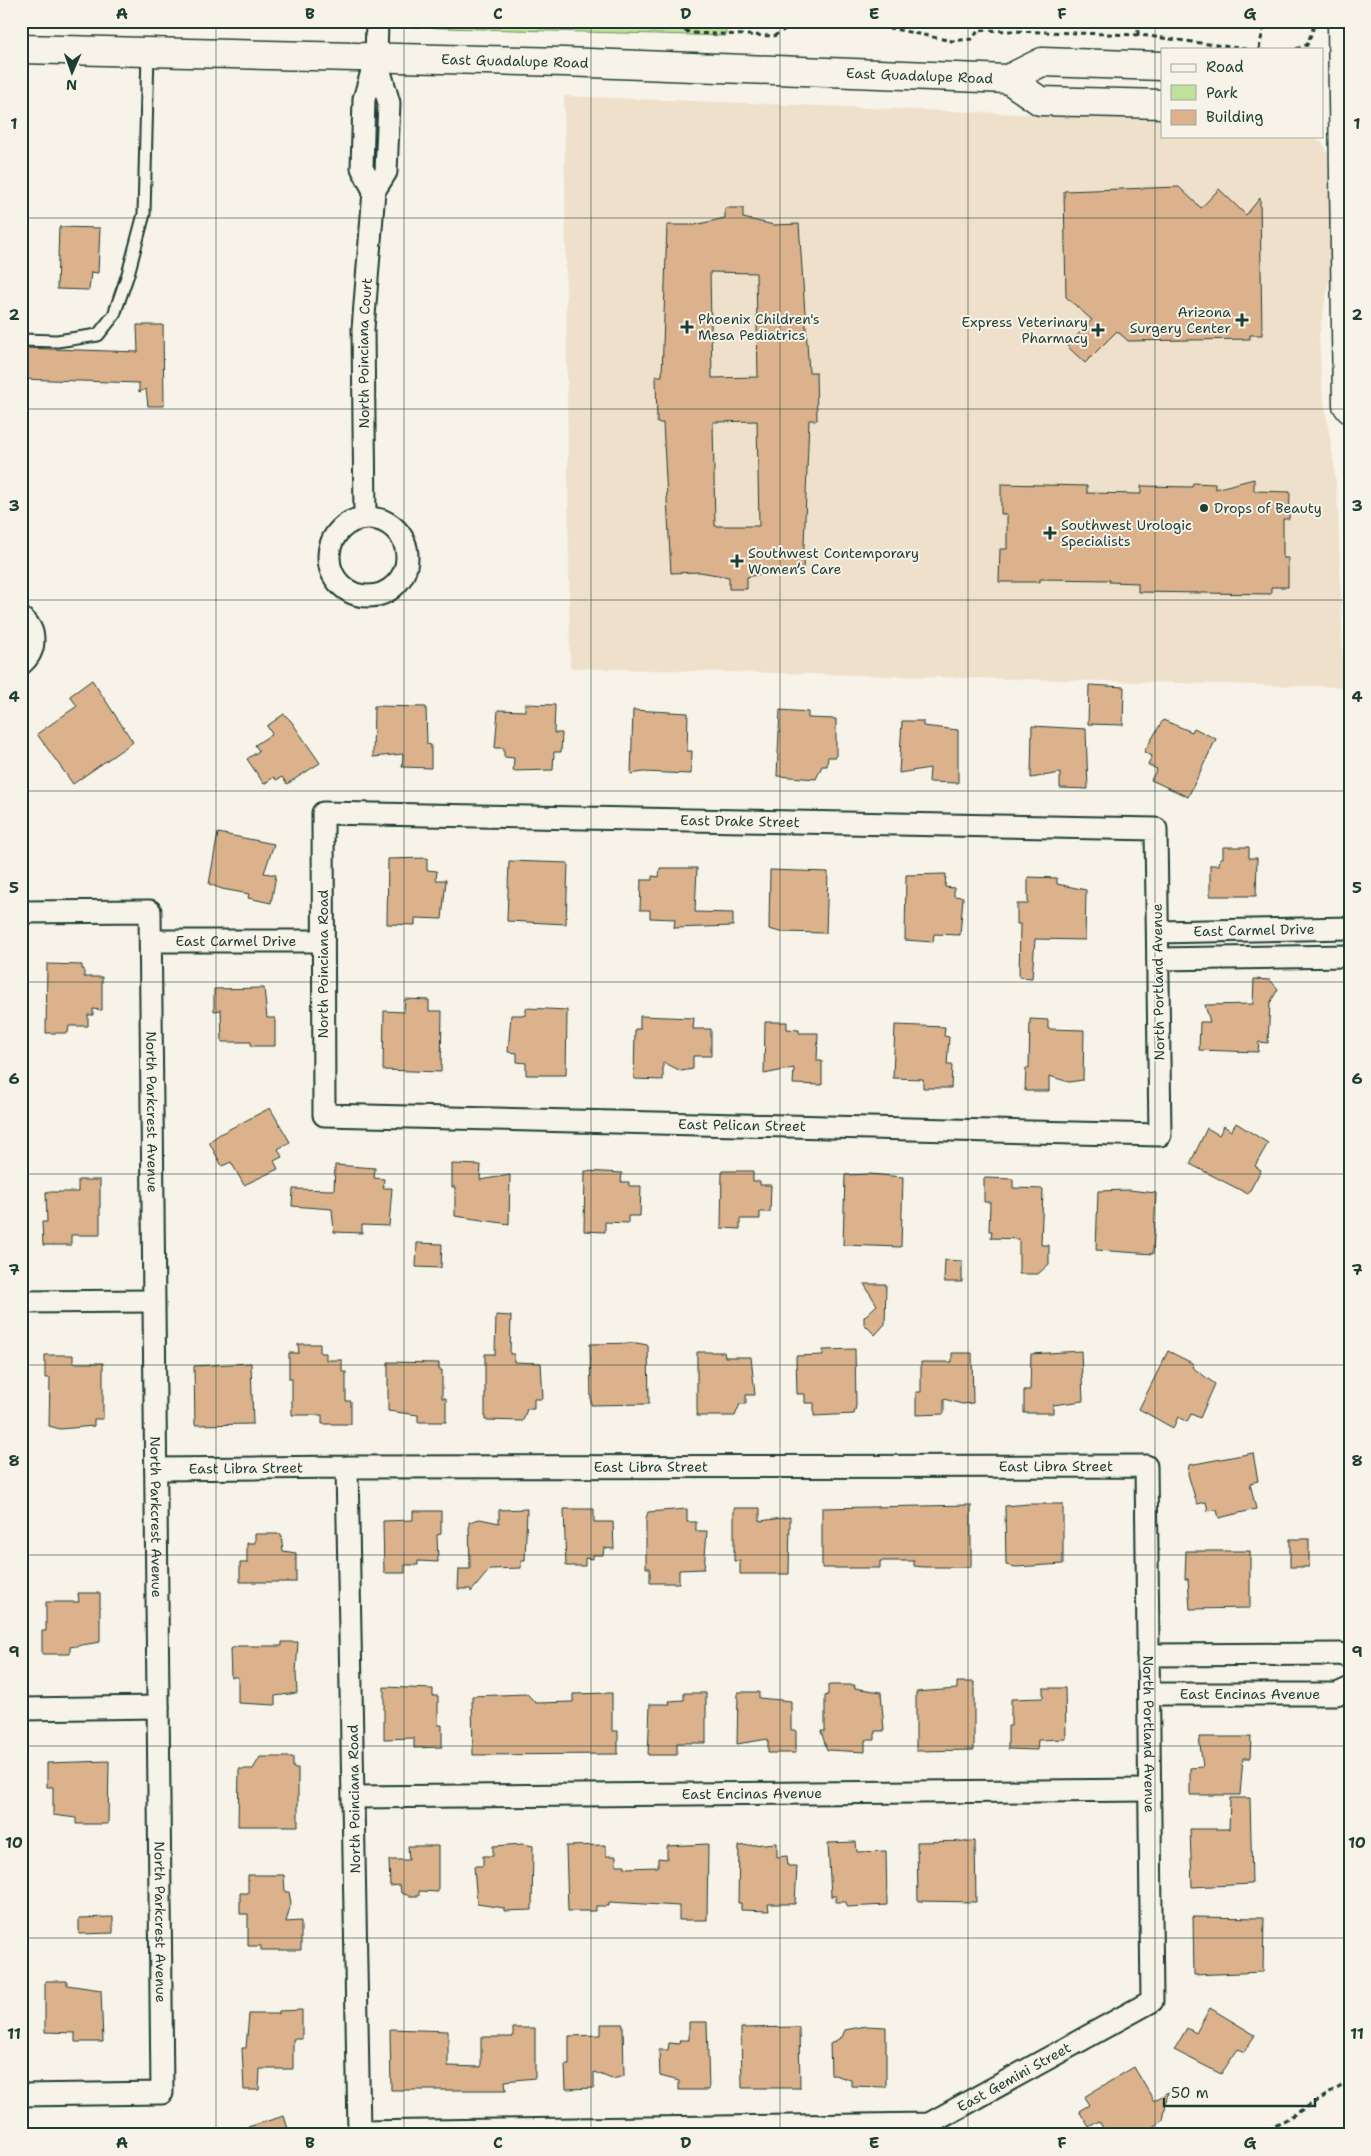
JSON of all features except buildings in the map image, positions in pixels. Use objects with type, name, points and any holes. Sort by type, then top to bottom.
[{"type":"main road","points":[[1342,21],[1339,90],[1347,405],[1350,409]]},
{"type":"main road","name":"East Guadalupe Road","points":[[21,49],[564,62],[1008,78],[1042,62],[1161,66]]},
{"type":"main road","name":"East Guadalupe Road","points":[[1008,78],[1040,100],[1161,104]]},
{"type":"street","name":"North Poinciana Court","points":[[365,518],[364,329],[374,191],[362,168],[364,99],[376,58],[377,21]]},
{"type":"street","points":[[21,618],[31,629],[34,638],[29,656],[21,664]]},
{"type":"street","name":"East Drake Street","points":[[323,813],[1156,829]]},
{"type":"street","name":"North Poinciana Road","points":[[323,813],[324,1115]]},
{"type":"street","name":"North Portland Avenue","points":[[1156,829],[1160,1135]]},
{"type":"street","name":"North Parkcrest Avenue","points":[[21,912],[150,911],[152,1301],[156,1469],[162,2093],[21,2095]]},
{"type":"street","name":"East Carmel Drive","points":[[1158,932],[1350,928]]},
{"type":"street","name":"East Carmel Drive","points":[[151,941],[322,941]]},
{"type":"street","name":"East Carmel Drive","points":[[1158,959],[1350,956]]},
{"type":"street","name":"East Pelican Street","points":[[324,1115],[1160,1135]]},
{"type":"street","points":[[21,1302],[152,1301]]},
{"type":"street","name":"North Portland Avenue","points":[[1146,1466],[1152,2001]]},
{"type":"street","name":"East Libra Street","points":[[156,1469],[1146,1466]]},
{"type":"street","name":"North Poinciana Road","points":[[347,1467],[359,2132]]},
{"type":"street","points":[[1148,1655],[1340,1654],[1350,1657]]},
{"type":"street","name":"East Encinas Avenue","points":[[1148,1694],[1338,1694],[1350,1688]]},
{"type":"street","points":[[21,1709],[158,1707]]},
{"type":"street","name":"East Encinas Avenue","points":[[354,1797],[1149,1790]]},
{"type":"street","name":"East Gemini Street","points":[[359,2132],[929,2124],[1152,2001]]},
{"type":"lane","points":[[21,340],[57,341],[98,335],[114,315],[128,274],[144,214],[148,52]]},
{"type":"path","points":[[484,21],[512,21]]},
{"type":"path","points":[[641,21],[663,22],[691,33],[774,36],[787,28],[832,23],[880,26],[952,40],[972,38],[979,30],[1138,35],[1238,48]]},
{"type":"path","points":[[1138,21],[1138,35]]},
{"type":"path","points":[[1259,48],[1261,32],[1265,21]]},
{"type":"path","points":[[1299,48],[1307,45],[1313,29],[1312,21]]},
{"type":"path","points":[[1260,2135],[1350,2081]]},
{"type":"shaded area","points":[[564,96],[1151,119],[1161,121],[1161,138],[1313,138],[1322,142],[1330,158],[1332,264],[1319,335],[1322,387],[1334,464],[1338,506],[1344,687],[570,668]]},
{"type":"green space","points":[[197,21],[726,21],[726,36]]},
{"type":"place","name":"Arizona Surgery Center","points":[[1242,320]]},
{"type":"place","name":"Phoenix Children's Mesa Pediatrics","points":[[687,327]]},
{"type":"place","name":"Express Veterinary Pharmacy","points":[[1098,330]]},
{"type":"place","name":"Drops of Beauty","points":[[1204,508]]},
{"type":"place","name":"Southwest Urologic Specialists","points":[[1050,533]]},
{"type":"place","name":"Southwest Contemporary Women’s Care","points":[[737,561]]}]
